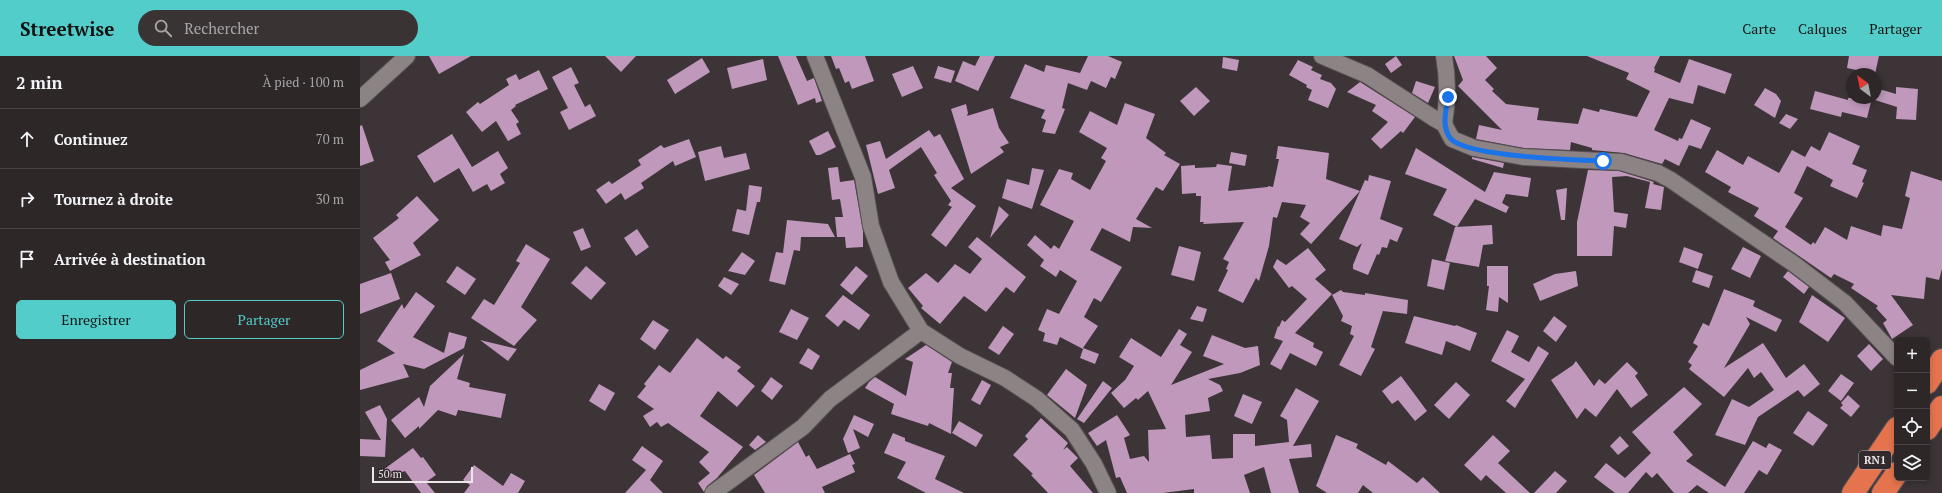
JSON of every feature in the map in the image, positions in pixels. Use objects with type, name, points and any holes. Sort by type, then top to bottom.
[{"type":"highway","points":[[1930,378],[1942,360]]},
{"type":"highway","points":[[1930,425],[1942,407]]},
{"type":"highway","name":"RN1","points":[[1853,493],[1894,432]]},
{"type":"highway","name":"RN1","points":[[1883,493],[1894,477]]},
{"type":"street","points":[[360,99],[406,56]]},
{"type":"street","points":[[815,56],[863,177],[871,226],[891,282],[921,331],[960,356],[1005,378],[1037,399],[1072,430],[1094,464],[1108,493]]},
{"type":"street","points":[[1322,56],[1367,76],[1444,124],[1452,139],[1474,148],[1523,157],[1621,162],[1658,173],[1671,180],[1794,264],[1845,303],[1894,355]]},
{"type":"street","points":[[1444,56],[1447,74],[1448,97],[1444,124]]},
{"type":"street","points":[[713,493],[803,427],[830,399],[921,331]]},
{"type":"building","points":[[429,56],[471,56],[439,74]]},
{"type":"building","points":[[605,56],[636,56],[621,72]]},
{"type":"building","points":[[778,56],[796,56],[807,81],[814,78],[822,101],[816,103],[815,98],[798,105]]},
{"type":"building","points":[[831,56],[865,56],[874,81],[852,89],[849,81],[845,83],[839,68],[836,69]]},
{"type":"building","points":[[980,56],[995,56],[978,91],[955,81],[963,61],[975,66]]},
{"type":"building","points":[[1088,56],[1108,56],[1122,62],[1115,79],[1111,77],[1106,88],[1091,81],[1087,90],[1068,83],[1062,108],[1065,109],[1055,134],[1042,132],[1046,120],[1041,118],[1045,110],[1010,98],[1025,64],[1044,72],[1046,65],[1080,73]]},
{"type":"building","points":[[1396,56],[1402,65],[1391,73],[1385,64]]},
{"type":"building","points":[[1454,56],[1486,56],[1497,68],[1485,80],[1494,89],[1492,91],[1506,104],[1539,108],[1537,120],[1578,124],[1583,108],[1599,112],[1600,109],[1637,117],[1650,91],[1626,79],[1629,73],[1587,56],[1660,56],[1654,68],[1654,72],[1680,83],[1689,59],[1732,74],[1725,94],[1698,85],[1693,104],[1669,98],[1654,130],[1678,141],[1679,138],[1682,139],[1691,119],[1711,128],[1701,149],[1689,145],[1679,166],[1665,159],[1662,164],[1624,153],[1592,150],[1592,148],[1571,142],[1570,150],[1524,148],[1476,139],[1479,125],[1502,130],[1458,86],[1463,80]]},
{"type":"building","points":[[1849,56],[1879,56],[1876,68],[1847,68]]},
{"type":"building","points":[[1223,57],[1239,60],[1237,71],[1222,68]]},
{"type":"building","points":[[702,58],[710,72],[675,94],[667,80]]},
{"type":"building","points":[[763,59],[767,80],[732,89],[727,68]]},
{"type":"building","points":[[1298,60],[1313,67],[1311,70],[1322,75],[1320,79],[1331,83],[1336,89],[1328,108],[1308,100],[1312,90],[1306,87],[1307,85],[1289,75]]},
{"type":"building","points":[[913,66],[923,88],[902,97],[892,74]]},
{"type":"building","points":[[938,66],[955,71],[951,83],[934,78]]},
{"type":"building","points":[[571,67],[579,83],[574,85],[585,107],[590,104],[596,116],[569,130],[560,112],[568,108],[552,77]]},
{"type":"building","points":[[539,70],[548,89],[515,105],[516,106],[511,110],[519,122],[516,124],[521,134],[508,141],[496,121],[482,132],[466,112],[478,102],[480,104],[509,85],[506,79],[516,74],[519,80]]},
{"type":"building","points":[[1416,81],[1435,87],[1428,103],[1412,93]]},
{"type":"building","points":[[1360,82],[1415,117],[1403,133],[1401,131],[1381,149],[1371,139],[1388,122],[1372,111],[1376,105],[1347,92]]},
{"type":"building","points":[[1196,87],[1210,101],[1194,116],[1180,101]]},
{"type":"building","points":[[1896,87],[1918,89],[1916,120],[1896,119],[1897,107],[1882,102],[1882,90],[1896,94]]},
{"type":"building","points":[[1765,88],[1776,94],[1781,101],[1775,118],[1754,105]]},
{"type":"building","points":[[1815,91],[1846,99],[1846,104],[1870,104],[1867,118],[1842,112],[1841,117],[1810,109]]},
{"type":"building","points":[[1125,103],[1155,114],[1146,138],[1166,153],[1164,155],[1180,164],[1163,191],[1156,187],[1136,219],[1152,228],[1133,227],[1130,242],[1102,228],[1090,250],[1122,267],[1101,302],[1094,298],[1084,317],[1098,326],[1083,348],[1099,354],[1095,364],[1080,358],[1083,349],[1060,337],[1057,345],[1043,341],[1045,333],[1038,330],[1047,309],[1059,314],[1077,281],[1060,270],[1056,277],[1040,266],[1044,260],[1027,245],[1035,235],[1051,249],[1054,245],[1059,249],[1074,221],[1040,205],[1059,169],[1073,173],[1071,179],[1090,190],[1106,161],[1101,158],[1107,148],[1079,132],[1090,111],[1117,125]]},
{"type":"building","points":[[966,104],[968,113],[967,116],[993,108],[999,128],[1009,143],[1000,147],[1004,152],[971,174],[951,109]]},
{"type":"building","points":[[1786,114],[1798,119],[1790,129],[1779,123]]},
{"type":"building","points":[[362,125],[374,161],[360,166],[360,126]]},
{"type":"building","points":[[929,130],[934,137],[940,134],[964,179],[951,188],[976,206],[946,247],[931,235],[952,207],[948,205],[951,201],[934,175],[937,173],[921,147],[889,170],[895,188],[878,194],[866,145],[880,141],[886,159]]},
{"type":"building","points":[[828,131],[836,147],[820,155],[816,155],[809,141]]},
{"type":"building","points":[[1829,132],[1860,146],[1852,164],[1867,170],[1862,182],[1864,183],[1857,198],[1830,186],[1833,180],[1807,166],[1794,193],[1803,198],[1785,227],[1811,245],[1813,242],[1815,244],[1825,227],[1847,240],[1851,226],[1881,236],[1883,225],[1902,229],[1910,198],[1905,196],[1911,171],[1942,181],[1942,269],[1939,280],[1926,277],[1924,299],[1891,295],[1913,325],[1892,339],[1883,323],[1887,320],[1876,308],[1878,306],[1851,288],[1854,284],[1834,274],[1831,278],[1773,238],[1778,231],[1754,216],[1759,208],[1728,192],[1731,187],[1705,172],[1717,150],[1743,165],[1748,156],[1779,173],[1792,150],[1805,157],[1811,146],[1820,151]]},
{"type":"building","points":[[452,134],[472,167],[498,151],[508,168],[500,174],[505,183],[491,191],[487,184],[473,192],[459,168],[434,183],[417,156]]},
{"type":"building","points":[[689,139],[696,157],[675,166],[673,161],[641,183],[644,188],[625,200],[621,193],[606,204],[596,190],[609,181],[612,184],[641,165],[638,160],[661,145],[664,148]]},
{"type":"building","points":[[721,146],[724,158],[746,153],[750,169],[705,181],[698,152]]},
{"type":"building","points":[[1278,146],[1329,153],[1326,179],[1360,191],[1311,244],[1300,234],[1310,223],[1300,217],[1306,205],[1282,202],[1277,218],[1273,217],[1269,246],[1259,281],[1256,278],[1243,303],[1218,291],[1228,270],[1226,269],[1229,262],[1223,259],[1244,222],[1203,224],[1204,222],[1200,222],[1201,196],[1196,196],[1196,193],[1182,194],[1181,166],[1195,165],[1195,168],[1216,167],[1217,164],[1232,166],[1228,191],[1268,186],[1273,187],[1279,159],[1276,159]]},
{"type":"building","points":[[1416,148],[1485,192],[1494,172],[1531,178],[1528,197],[1506,194],[1502,203],[1509,207],[1506,213],[1475,199],[1457,227],[1433,215],[1447,189],[1405,174]]},
{"type":"building","points":[[1231,152],[1247,155],[1245,166],[1229,163]]},
{"type":"building","points":[[1472,157],[1504,163],[1503,168],[1472,159]]},
{"type":"building","points":[[838,167],[840,182],[854,180],[863,231],[863,247],[846,248],[845,237],[837,237],[835,217],[843,217],[840,199],[832,200],[828,168]]},
{"type":"building","points":[[1032,168],[1044,170],[1032,209],[1002,198],[1007,179],[1029,185]]},
{"type":"building","points":[[1588,170],[1619,171],[1654,182],[1653,184],[1664,187],[1661,210],[1645,208],[1650,182],[1627,176],[1612,177],[1614,212],[1628,214],[1626,228],[1614,226],[1612,256],[1577,256],[1577,222]]},
{"type":"building","points":[[1369,175],[1391,181],[1380,219],[1403,228],[1397,242],[1390,239],[1387,248],[1382,247],[1379,255],[1377,254],[1368,275],[1353,269],[1353,265],[1362,243],[1357,247],[1339,239],[1365,180],[1368,181]]},
{"type":"building","points":[[749,185],[762,187],[760,202],[757,202],[749,235],[732,231],[737,209],[746,211]]},
{"type":"building","points":[[1567,188],[1565,220],[1561,220],[1556,190]]},
{"type":"building","points":[[417,196],[439,220],[413,243],[421,255],[390,271],[385,262],[390,260],[373,238],[399,218],[396,215]]},
{"type":"building","points":[[999,206],[1009,215],[990,238]]},
{"type":"building","points":[[787,220],[828,224],[835,237],[801,237],[800,251],[794,250],[785,285],[769,281],[776,252],[783,253]]},
{"type":"building","points":[[1492,225],[1493,244],[1483,245],[1479,267],[1445,261],[1455,227]]},
{"type":"building","points":[[583,228],[591,247],[581,251],[573,232]]},
{"type":"building","points":[[637,229],[649,247],[636,256],[624,238]]},
{"type":"building","points":[[977,237],[1026,277],[1014,293],[1006,287],[986,312],[964,296],[940,324],[921,308],[923,306],[908,288],[926,273],[938,283],[955,264],[970,274],[982,259],[968,247]]},
{"type":"building","points":[[526,244],[550,259],[521,307],[537,320],[514,346],[471,318],[484,299],[494,305],[520,263],[516,261]]},
{"type":"building","points":[[1179,246],[1201,252],[1194,281],[1171,275]]},
{"type":"building","points":[[1684,247],[1703,254],[1698,269],[1679,262]]},
{"type":"building","points":[[1743,247],[1761,256],[1750,278],[1731,269]]},
{"type":"building","points":[[1308,248],[1326,270],[1315,279],[1332,294],[1295,333],[1314,343],[1313,347],[1323,352],[1316,366],[1290,353],[1281,370],[1270,364],[1283,341],[1274,338],[1278,326],[1279,327],[1282,320],[1285,322],[1307,299],[1292,286],[1289,288],[1273,267],[1277,259],[1286,265]]},
{"type":"building","points":[[742,252],[755,261],[745,275],[728,271]]},
{"type":"building","points":[[1432,259],[1450,263],[1444,290],[1427,286]]},
{"type":"building","points":[[457,266],[476,279],[465,295],[446,282]]},
{"type":"building","points":[[586,266],[606,283],[591,300],[571,283]]},
{"type":"building","points":[[856,266],[868,276],[852,295],[840,285]]},
{"type":"building","points":[[1487,266],[1508,266],[1508,303],[1499,297],[1498,312],[1486,310],[1489,286],[1487,286]]},
{"type":"building","points":[[1696,270],[1713,276],[1709,288],[1692,282]]},
{"type":"building","points":[[1576,271],[1578,286],[1540,301],[1533,284],[1555,274]]},
{"type":"building","points":[[1788,271],[1809,287],[1804,294],[1783,277]]},
{"type":"building","points":[[391,273],[400,299],[360,314],[360,284]]},
{"type":"building","points":[[724,277],[739,284],[731,295],[718,286]]},
{"type":"building","points":[[1724,289],[1755,301],[1753,306],[1782,320],[1776,332],[1746,317],[1750,324],[1724,368],[1763,343],[1786,378],[1804,364],[1820,384],[1804,397],[1798,390],[1758,417],[1745,445],[1715,435],[1732,399],[1749,407],[1774,390],[1761,372],[1754,378],[1748,368],[1724,397],[1689,369],[1692,365],[1688,362],[1698,346],[1693,343],[1703,323],[1709,326]]},
{"type":"building","points":[[1341,290],[1343,292],[1365,295],[1365,293],[1408,300],[1407,314],[1383,311],[1371,347],[1375,349],[1361,376],[1339,365],[1354,336],[1350,334],[1352,326],[1341,321],[1343,316],[1332,295]]},
{"type":"building","points":[[416,292],[435,306],[413,337],[444,353],[449,332],[467,337],[464,348],[424,369],[403,364],[409,377],[360,390],[360,370],[395,353],[377,341],[402,304],[404,309]]},
{"type":"building","points":[[843,295],[870,315],[859,330],[844,320],[838,327],[825,316]]},
{"type":"building","points":[[1812,295],[1845,318],[1828,342],[1799,322]]},
{"type":"building","points":[[1197,306],[1207,309],[1203,322],[1190,319]]},
{"type":"building","points":[[791,309],[809,318],[797,340],[779,332]]},
{"type":"building","points":[[1414,316],[1456,325],[1477,333],[1470,351],[1446,341],[1442,355],[1405,343]]},
{"type":"building","points":[[1554,316],[1567,326],[1556,342],[1543,331]]},
{"type":"building","points":[[653,320],[669,330],[655,350],[640,339]]},
{"type":"building","points":[[1003,326],[1014,334],[999,355],[988,348]]},
{"type":"building","points":[[1179,329],[1187,334],[1180,345],[1192,352],[1171,385],[1224,364],[1203,356],[1212,335],[1245,348],[1258,346],[1260,365],[1240,373],[1208,379],[1220,385],[1223,391],[1208,398],[1210,411],[1185,415],[1186,437],[1210,435],[1212,459],[1233,458],[1233,434],[1255,434],[1255,446],[1289,442],[1287,420],[1280,416],[1296,388],[1319,401],[1293,446],[1311,444],[1312,457],[1289,459],[1299,493],[1271,493],[1264,467],[1244,475],[1250,493],[1194,493],[1194,489],[1163,493],[1127,493],[1120,477],[1116,478],[1106,440],[1097,446],[1088,433],[1117,415],[1130,435],[1124,438],[1130,459],[1144,456],[1149,462],[1148,430],[1166,429],[1148,391],[1138,400],[1136,398],[1124,408],[1111,393],[1125,380],[1134,366],[1119,357],[1131,338],[1161,357]]},
{"type":"building","points":[[1507,330],[1519,336],[1511,352],[1529,362],[1538,346],[1549,353],[1515,408],[1506,401],[1525,379],[1491,361]]},
{"type":"building","points":[[697,338],[723,359],[726,356],[741,367],[737,371],[755,386],[737,407],[718,391],[700,416],[743,447],[717,478],[707,486],[704,492],[698,483],[710,473],[699,462],[709,452],[668,423],[661,427],[657,422],[650,427],[643,416],[654,409],[637,397],[646,386],[644,384],[659,365],[670,373]]},
{"type":"building","points":[[480,340],[517,349],[508,361]]},
{"type":"building","points":[[1869,344],[1883,359],[1871,371],[1857,356]]},
{"type":"building","points":[[926,345],[952,362],[948,373],[952,373],[950,388],[954,388],[951,434],[929,423],[928,426],[891,414],[894,404],[865,388],[875,377],[906,396],[913,362],[905,359]]},
{"type":"building","points":[[808,348],[820,356],[812,370],[799,363]]},
{"type":"building","points":[[464,354],[457,379],[470,383],[469,387],[506,394],[501,418],[458,410],[456,416],[438,410],[419,429],[419,426],[405,438],[391,420],[419,397],[424,407],[430,386]]},
{"type":"building","points":[[1576,361],[1594,386],[1599,379],[1605,384],[1627,362],[1638,373],[1635,376],[1648,395],[1631,408],[1617,389],[1596,417],[1585,408],[1577,419],[1551,380],[1573,365]]},
{"type":"building","points":[[1066,369],[1087,385],[1075,418],[1047,395]]},
{"type":"building","points":[[1841,374],[1854,383],[1841,401],[1828,391]]},
{"type":"building","points":[[1401,376],[1427,411],[1415,421],[1398,400],[1392,404],[1382,391]]},
{"type":"building","points":[[771,377],[783,386],[772,400],[761,391]]},
{"type":"building","points":[[982,380],[991,385],[980,405],[971,400]]},
{"type":"building","points":[[1103,381],[1112,388],[1084,423],[1077,419]]},
{"type":"building","points":[[1456,382],[1470,395],[1449,419],[1434,405]]},
{"type":"building","points":[[599,384],[615,393],[605,411],[589,401]]},
{"type":"building","points":[[1684,387],[1702,404],[1673,432],[1693,455],[1686,461],[1725,487],[1753,441],[1766,448],[1769,443],[1782,450],[1767,475],[1759,470],[1744,493],[1709,493],[1697,485],[1688,493],[1674,493],[1657,473],[1652,478],[1646,472],[1628,493],[1615,493],[1594,477],[1606,463],[1625,478],[1651,453],[1632,432]]},
{"type":"building","points":[[1243,394],[1262,402],[1252,424],[1234,416]]},
{"type":"building","points":[[1848,395],[1860,406],[1851,417],[1840,408],[1843,405],[1841,403]]},
{"type":"building","points":[[380,405],[387,419],[385,457],[360,456],[360,439],[381,440],[365,412]]},
{"type":"building","points":[[1808,411],[1828,425],[1813,446],[1793,433]]},
{"type":"building","points":[[854,415],[874,424],[868,437],[853,429],[860,448],[848,453],[843,439]]},
{"type":"building","points":[[1041,418],[1068,443],[1063,450],[1067,447],[1078,458],[1070,466],[1093,493],[1048,493],[1031,475],[1033,474],[1013,455],[1028,439],[1025,436]]},
{"type":"building","points":[[959,421],[983,435],[976,447],[952,433]]},
{"type":"building","points":[[893,433],[905,438],[905,441],[945,456],[935,479],[964,493],[926,493],[897,478],[906,462],[884,453]]},
{"type":"building","points":[[758,435],[766,442],[755,450],[749,445]]},
{"type":"building","points":[[1336,435],[1358,444],[1356,448],[1386,465],[1388,461],[1417,483],[1423,477],[1440,493],[1373,493],[1363,485],[1358,493],[1327,493],[1316,486]]},
{"type":"building","points":[[1493,435],[1510,451],[1498,463],[1530,493],[1506,493],[1486,475],[1481,481],[1464,465]]},
{"type":"building","points":[[1620,436],[1629,446],[1618,455],[1610,446]]},
{"type":"building","points":[[798,442],[806,457],[809,455],[817,469],[850,454],[855,464],[852,465],[855,472],[822,487],[825,493],[765,493],[754,475]]},
{"type":"building","points":[[642,446],[663,461],[650,480],[663,493],[625,493],[646,470],[632,460]]},
{"type":"building","points":[[413,448],[421,458],[423,457],[436,475],[426,482],[435,493],[421,493],[405,471],[387,479],[383,470]]},
{"type":"building","points":[[474,465],[503,486],[511,473],[525,481],[518,493],[464,493],[470,485],[463,480]]},
{"type":"building","points":[[1555,471],[1567,481],[1556,493],[1534,493]]},
{"type":"route","points":[[1448,97],[1444,124],[1452,139],[1458,143],[1474,148],[1523,157],[1603,161]]}]
